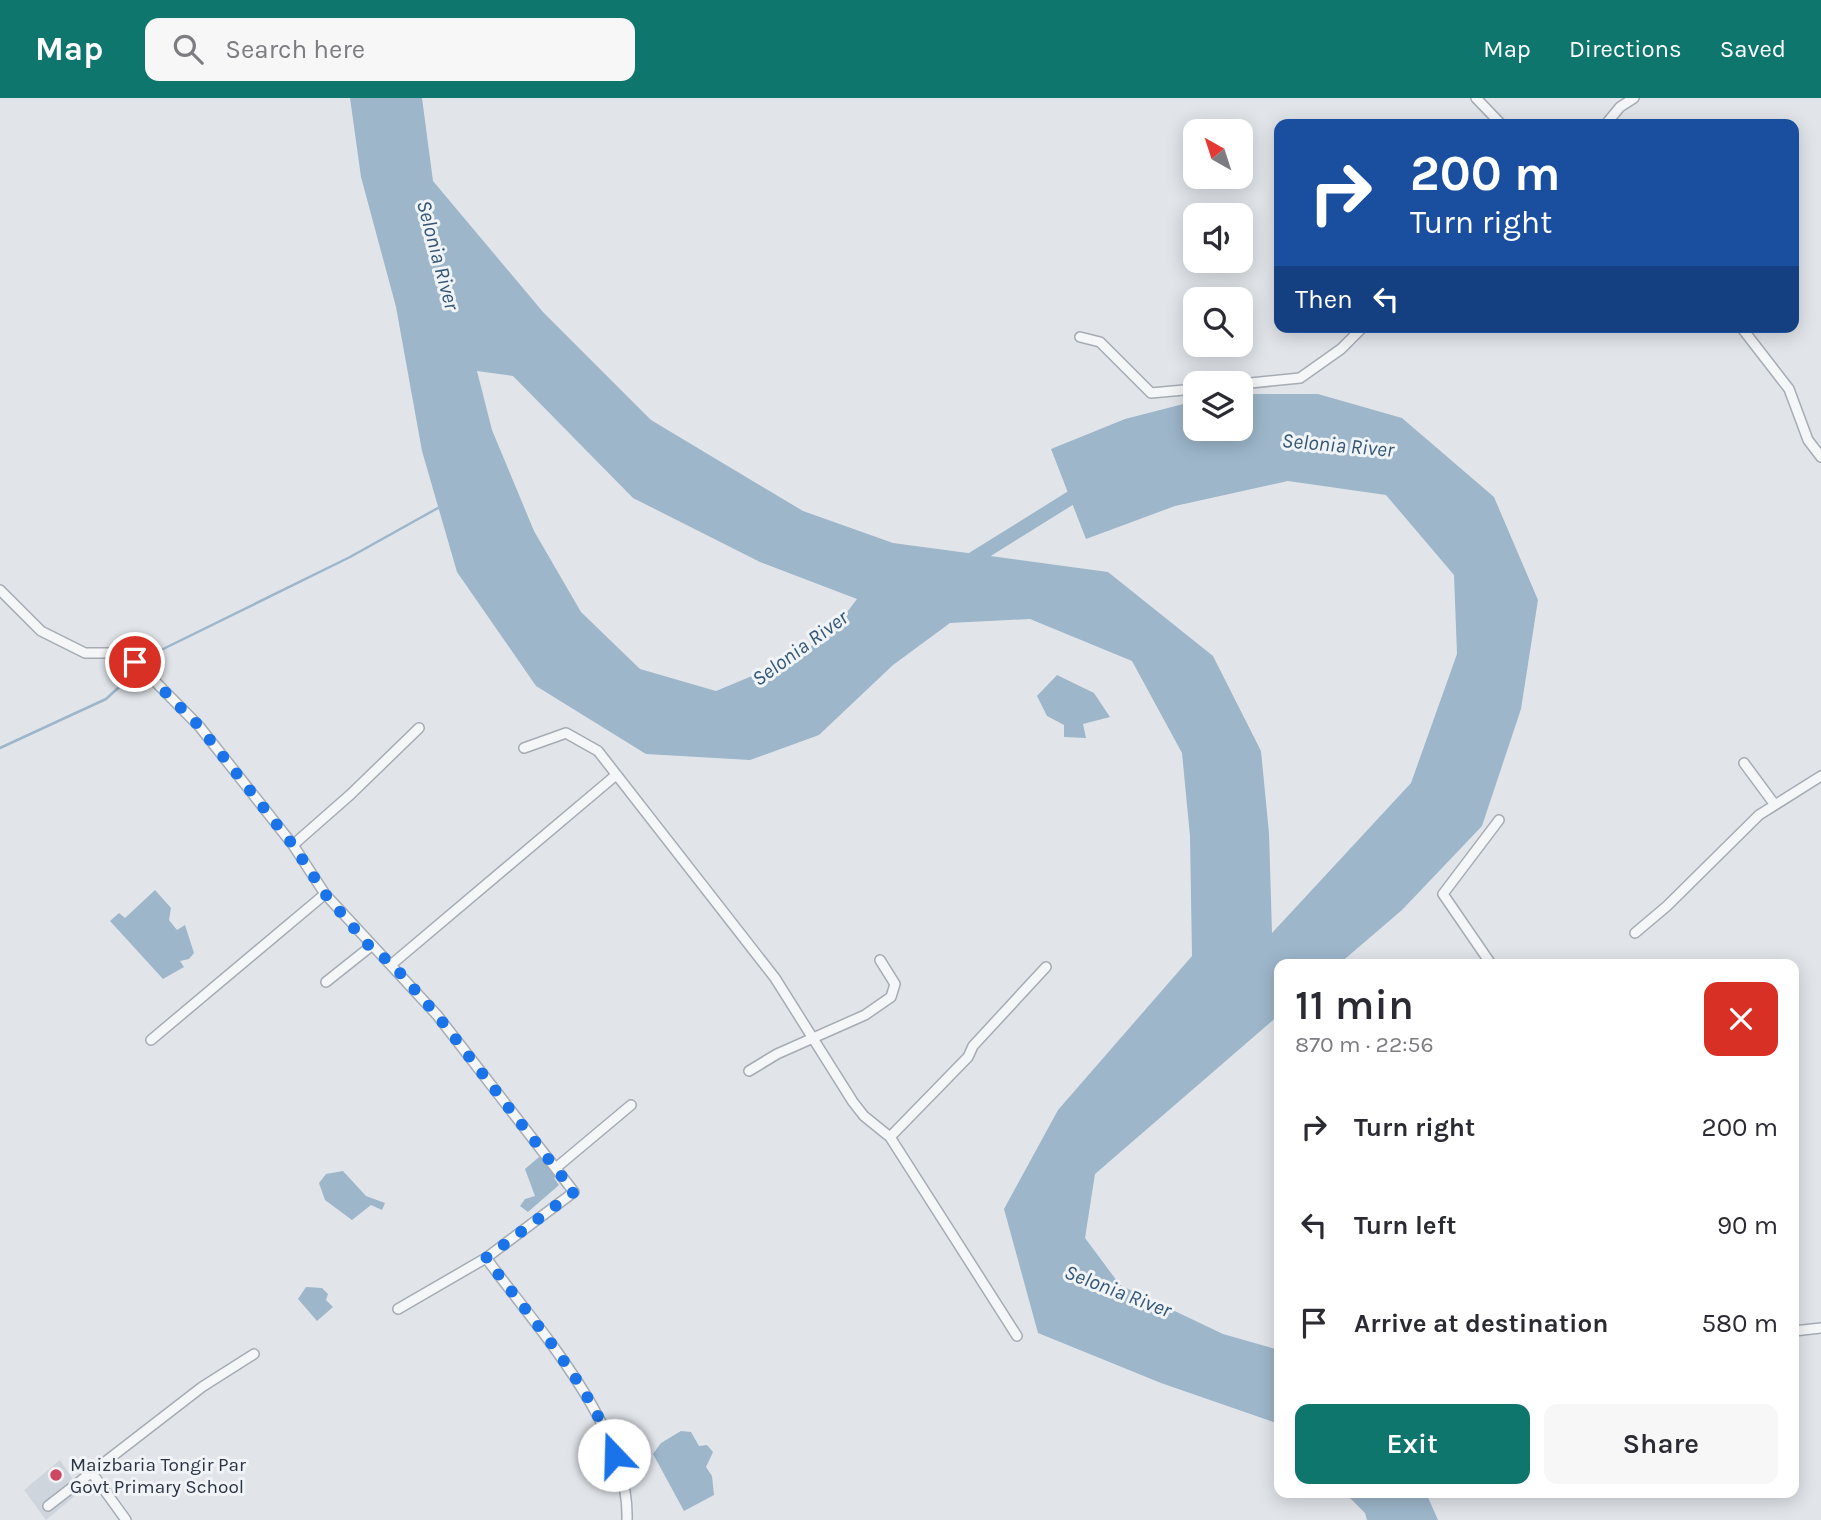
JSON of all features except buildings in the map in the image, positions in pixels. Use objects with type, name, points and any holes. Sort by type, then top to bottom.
[{"type":"street","points":[[1476,98],[1496,119]]},
{"type":"street","points":[[1614,98],[1619,107]]},
{"type":"street","points":[[1610,119],[1619,107],[1634,98]]},
{"type":"street","points":[[1253,383],[1300,378],[1341,349],[1357,333]]},
{"type":"street","points":[[1746,333],[1789,388],[1808,440],[1821,457]]},
{"type":"street","points":[[1080,337],[1100,342],[1151,393],[1183,390]]},
{"type":"street","points":[[0,590],[41,631],[85,653],[127,653],[199,726],[293,845],[325,894],[370,947],[392,964],[437,1015],[574,1192],[486,1258],[398,1310]]},
{"type":"street","points":[[293,845],[419,728]]},
{"type":"street","points":[[524,748],[566,733],[598,751],[723,908],[814,1037],[853,1102],[864,1116],[890,1137],[1017,1336]]},
{"type":"street","points":[[1744,763],[1775,805]]},
{"type":"street","points":[[392,964],[616,775]]},
{"type":"street","points":[[1635,933],[1667,906],[1736,835],[1775,805],[1821,776]]},
{"type":"street","points":[[1488,959],[1443,894],[1499,820]]},
{"type":"street","points":[[151,1040],[325,894]]},
{"type":"street","points":[[326,982],[370,947]]},
{"type":"street","points":[[749,1071],[814,1037],[865,1015],[891,997],[895,984],[880,960]]},
{"type":"street","points":[[890,1137],[968,1058],[973,1046],[1046,967]]},
{"type":"street","points":[[557,1167],[631,1105]]},
{"type":"street","points":[[486,1258],[579,1385],[608,1432],[628,1499],[627,1520]]},
{"type":"street","points":[[1799,1330],[1821,1328]]},
{"type":"street","points":[[48,1506],[202,1387],[254,1353]]},
{"type":"street","points":[[92,1473],[126,1520]]},
{"type":"shaded area","name":"Maizbaria Tongir Par Govt Primary School","points":[[60,1460],[81,1491],[46,1520],[24,1490]]},
{"type":"water","points":[[350,98],[422,98],[433,181],[543,312],[651,420],[803,511],[893,543],[1108,572],[1213,656],[1261,751],[1269,833],[1272,933],[1411,783],[1457,654],[1454,575],[1386,495],[1288,481],[1175,506],[1086,539],[1051,449],[1125,419],[1183,404],[1183,441],[1253,441],[1253,394],[1318,394],[1402,418],[1494,497],[1538,600],[1521,709],[1482,826],[1402,910],[1345,959],[1274,959],[1274,1019],[1095,1174],[1085,1238],[1120,1285],[1223,1334],[1274,1349],[1274,1422],[1161,1383],[1038,1333],[1004,1209],[1058,1110],[1192,956],[1190,836],[1182,753],[1132,661],[1030,619],[950,623],[893,665],[819,735],[750,760],[646,754],[536,686],[457,572],[422,451],[396,307],[361,177]],"holes":[[[477,371],[513,376],[633,498],[760,562],[857,599],[838,624],[798,657],[716,691],[640,669],[581,612],[534,531],[492,430]]]},
{"type":"water","points":[[1057,675],[1094,693],[1110,717],[1083,724],[1086,738],[1064,737],[1064,725],[1047,716],[1037,696]]},
{"type":"water","points":[[155,890],[171,908],[169,920],[177,930],[185,925],[194,953],[189,959],[180,961],[184,967],[163,979],[110,921],[119,913],[125,918]]},
{"type":"water","points":[[539,1157],[547,1160],[558,1175],[554,1178],[559,1185],[528,1212],[520,1206],[525,1199],[535,1196],[525,1169]]},
{"type":"water","points":[[343,1171],[366,1196],[385,1203],[382,1210],[371,1205],[352,1220],[325,1200],[319,1183],[326,1174]]},
{"type":"water","points":[[306,1287],[322,1288],[328,1294],[326,1300],[333,1307],[317,1321],[298,1299]]},
{"type":"water","points":[[681,1431],[691,1432],[699,1446],[707,1445],[713,1452],[706,1467],[712,1476],[714,1495],[684,1511],[653,1454],[661,1443]]},
{"type":"water","points":[[1350,1498],[1428,1498],[1438,1520],[1367,1520],[1365,1513]]},
{"type":"waterway","name":"Selonia River","points":[[963,565],[1085,489]]},
{"type":"waterway","points":[[144,665],[157,652],[350,557],[438,508]]},
{"type":"waterway","points":[[0,748],[106,699],[139,669]]},
{"type":"place","name":"Maizbaria Tongir Par Govt Primary School","points":[[56,1475]]},
{"type":"route","points":[[135,662],[199,726],[293,845],[325,894],[370,947],[392,964],[437,1015],[574,1192],[503,1242],[486,1258],[579,1385],[608,1432],[614,1455]]}]
